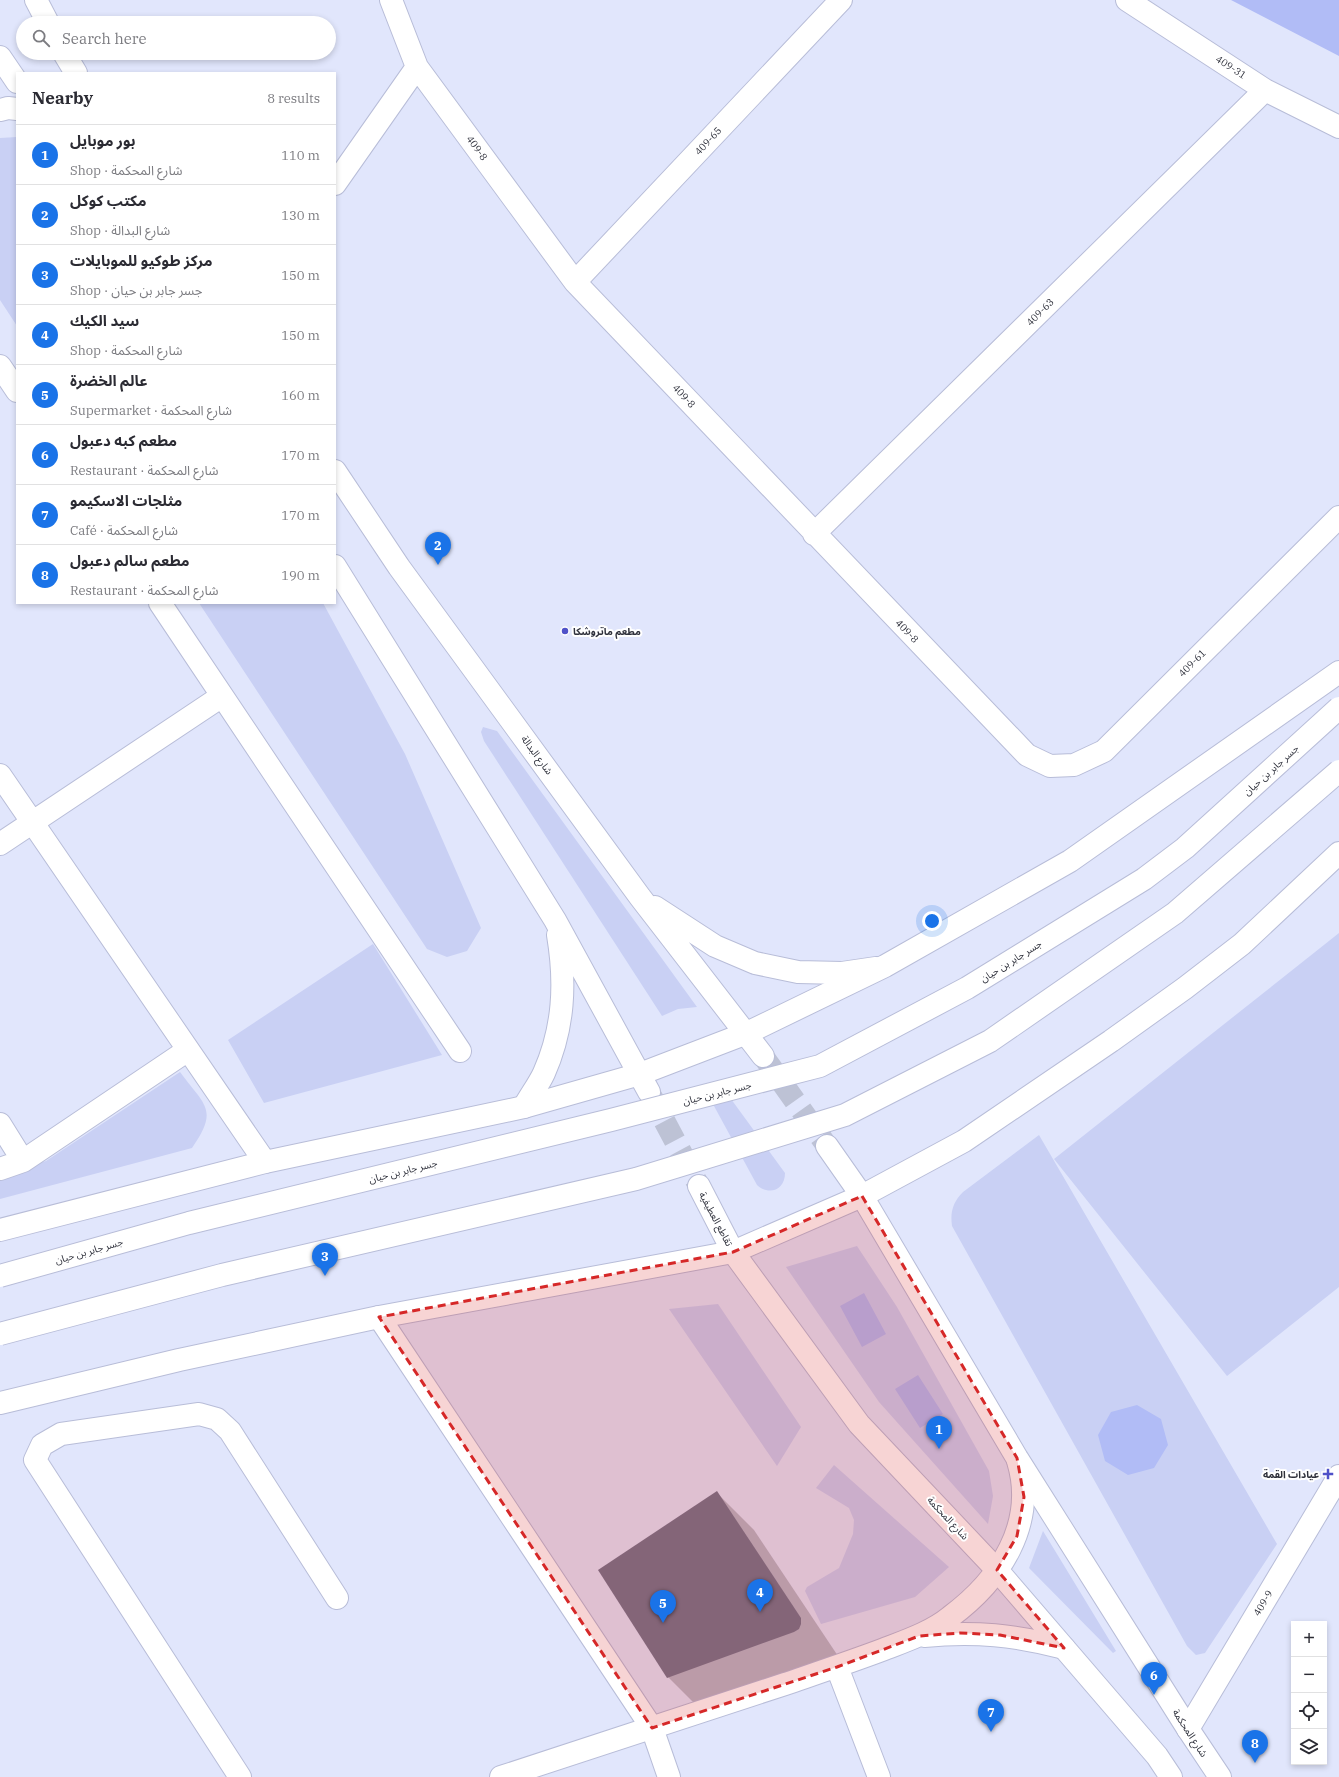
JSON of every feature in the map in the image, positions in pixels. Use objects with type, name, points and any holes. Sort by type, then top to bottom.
[{"type":"main road","points":[[36,0],[44,16]]},
{"type":"main road","name":"409-8","points":[[391,0],[417,67],[575,282],[814,534],[1027,755]]},
{"type":"main road","name":"409-65","points":[[575,282],[841,0]]},
{"type":"main road","name":"409-31","points":[[1127,0],[1266,90],[1339,127]]},
{"type":"main road","points":[[0,57],[16,81]]},
{"type":"main road","points":[[68,60],[75,72]]},
{"type":"main road","points":[[336,183],[417,67]]},
{"type":"main road","name":"409-63","points":[[814,534],[1266,90]]},
{"type":"main road","points":[[0,110],[8,108],[16,109]]},
{"type":"main road","points":[[0,366],[16,390]]},
{"type":"main road","name":"شارع البدالة","points":[[336,472],[399,567],[640,897],[747,1033]]},
{"type":"main road","name":"409-61","points":[[1027,755],[1050,766],[1074,765],[1104,751],[1339,517]]},
{"type":"main road","points":[[336,568],[555,920],[644,1083]]},
{"type":"main road","points":[[161,604],[460,1051]]},
{"type":"main road","points":[[0,1230],[265,1162],[644,1083],[885,966],[1070,861],[1339,672]]},
{"type":"main road","points":[[0,844],[222,696]]},
{"type":"main road","name":"جسر جابر بن حيان","points":[[0,1276],[189,1223],[595,1124],[820,1066],[967,988],[1144,879],[1185,848],[1339,708]]},
{"type":"main road","points":[[0,1334],[222,1275],[636,1180],[845,1114],[990,1041],[1175,913],[1339,771]]},
{"type":"main road","points":[[0,776],[265,1162]]},
{"type":"main road","points":[[0,1404],[179,1360],[379,1317],[733,1252],[862,1196],[964,1141],[1111,1041],[1185,988],[1242,944],[1339,853]]},
{"type":"main road","points":[[640,897],[715,946],[755,963],[798,972],[842,973],[885,966]]},
{"type":"main road","points":[[524,1107],[544,1073],[557,1037],[563,998],[562,959],[555,920]]},
{"type":"main road","points":[[747,1033],[763,1056]]},
{"type":"main road","points":[[0,1169],[23,1161],[188,1050]]},
{"type":"main road","points":[[0,1124],[23,1161]]},
{"type":"main road","points":[[826,1146],[862,1196]]},
{"type":"main road","name":"تقاطع العطيفية","points":[[699,1186],[733,1252]]},
{"type":"main road","name":"شارع المحكمة","points":[[862,1196],[1017,1458],[1188,1730],[1220,1777]]},
{"type":"main road","name":"شارع المحكمة","points":[[733,1252],[859,1424],[997,1570],[1157,1756],[1171,1777]]},
{"type":"main road","points":[[379,1317],[652,1728],[669,1777]]},
{"type":"main road","points":[[240,1777],[35,1460],[42,1444],[60,1434],[192,1415],[199,1414],[217,1419],[230,1431],[337,1598]]},
{"type":"main road","points":[[500,1777],[837,1667],[919,1636],[949,1618],[971,1600],[997,1570],[1017,1536],[1022,1517],[1024,1497],[1023,1477],[1017,1458]]},
{"type":"main road","name":"409-9","points":[[1188,1730],[1339,1476]]},
{"type":"main road","points":[[919,1636],[960,1633],[1000,1635],[1033,1640],[1064,1648]]},
{"type":"main road","points":[[837,1667],[879,1777]]},
{"type":"highlighted area","points":[[862,1196],[1017,1458],[1024,1497],[1017,1536],[997,1570],[1064,1648],[1000,1635],[960,1633],[919,1636],[837,1667],[652,1728],[379,1317],[733,1252]]},
{"type":"shaded area","points":[[1231,0],[1339,0],[1339,56]]},
{"type":"shaded area","points":[[16,137],[16,324],[0,300],[0,138]]},
{"type":"shaded area","points":[[200,604],[324,604],[405,754],[481,928],[467,951],[447,957],[427,949]]},
{"type":"shaded area","points":[[483,727],[497,731],[697,1007],[678,1009],[662,1016],[484,741],[481,732]]},
{"type":"shaded area","points":[[1339,933],[1339,1287],[1227,1376],[1054,1159]]},
{"type":"shaded area","points":[[373,944],[442,1055],[264,1103],[228,1040]]},
{"type":"shaded area","points":[[180,1072],[206,1108],[207,1116],[205,1124],[192,1148],[0,1199],[0,1176],[46,1161]]},
{"type":"shaded area","points":[[723,1088],[785,1173],[782,1184],[776,1190],[766,1190],[757,1185],[708,1095]]},
{"type":"shaded area","points":[[1039,1135],[1277,1544],[1205,1653],[1196,1655],[1187,1646],[952,1226],[951,1216],[953,1208],[963,1192]]},
{"type":"shaded area","points":[[857,1246],[897,1307],[989,1471],[993,1496],[988,1524],[879,1402],[786,1267]]},
{"type":"shaded area","points":[[864,1293],[886,1334],[862,1347],[840,1306]]},
{"type":"shaded area","points":[[718,1304],[801,1427],[777,1466],[669,1309]]},
{"type":"shaded area","points":[[918,1375],[943,1414],[920,1428],[895,1389]]},
{"type":"shaded area","points":[[1137,1405],[1161,1419],[1168,1445],[1154,1468],[1128,1475],[1105,1461],[1098,1435],[1111,1412]]},
{"type":"shaded area","points":[[834,1465],[949,1567],[915,1597],[821,1624],[805,1591],[807,1587],[839,1568],[853,1534],[854,1520],[849,1508],[816,1488]]},
{"type":"shaded area","points":[[1043,1531],[1116,1651],[1113,1653],[1029,1568]]},
{"type":"building","points":[[717,1491],[801,1618],[801,1624],[799,1629],[794,1632],[667,1678],[598,1570]]},
{"type":"tunnel","points":[[763,1056],[827,1146]]},
{"type":"tunnel","points":[[649,1092],[699,1186]]},
{"type":"place","name":"مكتب كوكل","points":[[438,565]]},
{"type":"place","name":"مطعم ماتروشكا","points":[[565,631]]},
{"type":"place","name":"مركز طوكيو للموبايلات","points":[[325,1276]]},
{"type":"place","name":"بور موبايل","points":[[939,1449]]},
{"type":"place","name":"عيادات القمة","points":[[1328,1474]]},
{"type":"place","name":"سيد الكيك","points":[[760,1612]]},
{"type":"place","name":"عالم الخضرة","points":[[663,1623]]},
{"type":"place","name":"مطعم كبه دعبول","points":[[1154,1695]]},
{"type":"place","name":"مثلجات الاسكيمو","points":[[991,1732]]},
{"type":"place","name":"مطعم سالم دعبول","points":[[1255,1763]]}]
